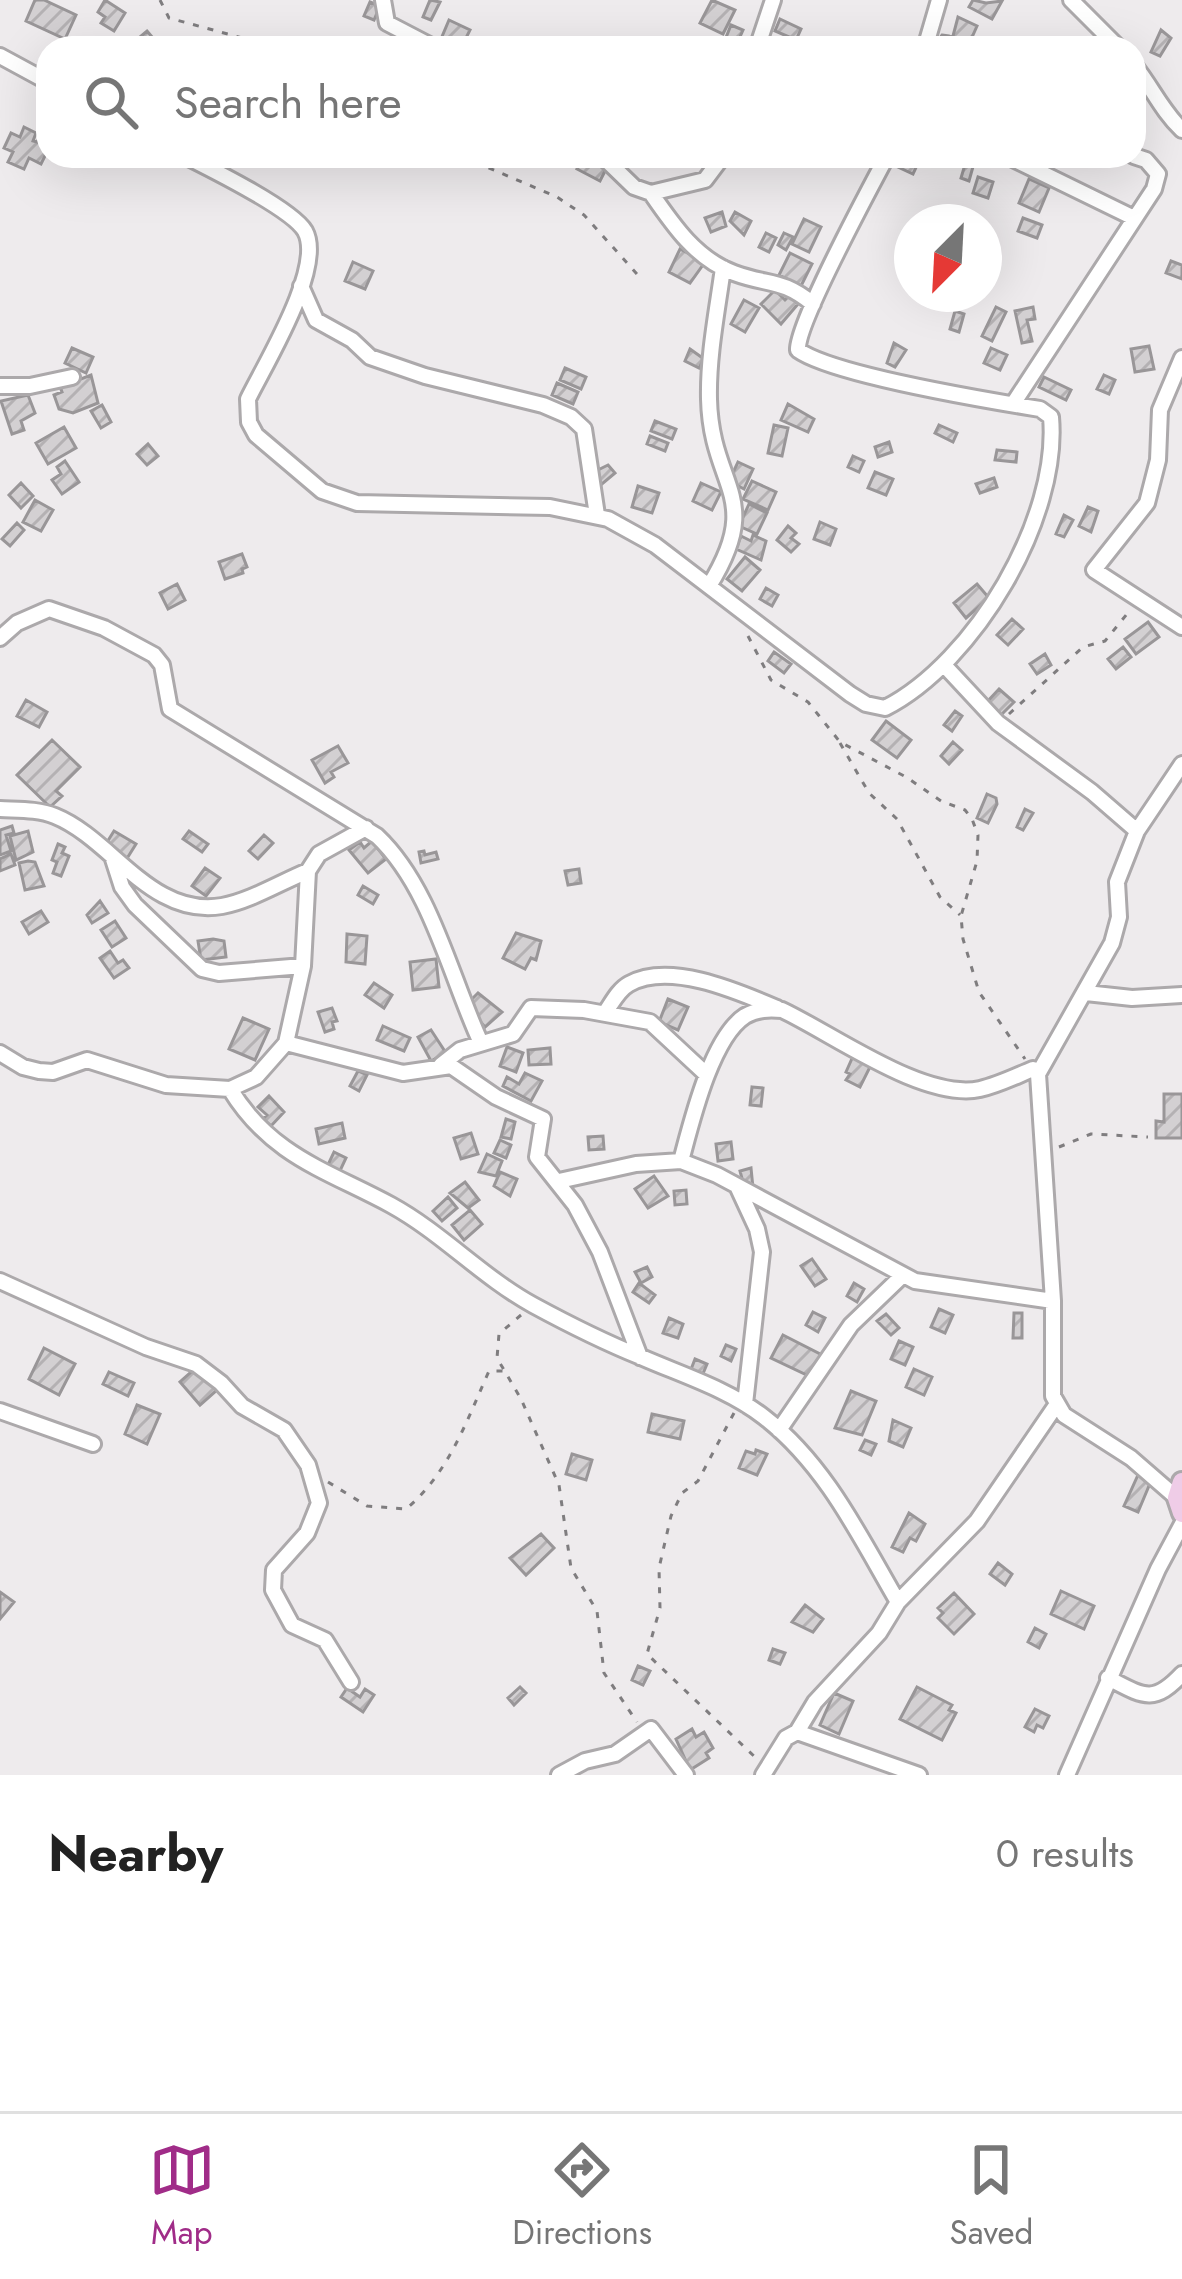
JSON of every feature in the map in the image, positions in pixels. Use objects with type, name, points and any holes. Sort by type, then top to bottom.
[{"type":"street","points":[[383,0],[384,17],[392,28],[409,36]]},
{"type":"street","points":[[761,36],[772,0]]},
{"type":"street","points":[[930,36],[939,0]]},
{"type":"street","points":[[1072,0],[1107,36]]},
{"type":"street","points":[[0,56],[36,76]]},
{"type":"street","points":[[1146,80],[1163,112],[1182,130]]},
{"type":"street","points":[[1013,404],[1154,189],[1158,174],[1146,160]]},
{"type":"street","points":[[205,168],[303,227],[309,245],[301,286],[248,399],[247,412],[264,443],[322,491],[357,503],[550,507],[597,515],[655,545],[866,704],[885,708],[944,664],[998,594],[1036,514],[1053,447],[1052,417],[1040,409],[892,379],[803,354],[796,342],[880,168]]},
{"type":"street","points":[[614,168],[634,187],[651,194],[685,240],[723,268],[787,285],[813,304]]},
{"type":"street","points":[[651,194],[705,180],[714,168]]},
{"type":"street","points":[[1032,168],[1134,218]]},
{"type":"street","points":[[709,586],[728,556],[737,517],[714,448],[709,400],[723,268]]},
{"type":"street","points":[[301,286],[316,320],[352,340],[370,357],[425,376],[543,405],[578,422],[584,430],[597,515]]},
{"type":"street","points":[[1182,358],[1160,410],[1158,460],[1147,503],[1094,570],[1182,627]]},
{"type":"street","points":[[0,386],[30,386],[72,377]]},
{"type":"street","points":[[0,638],[17,623],[49,608],[140,644],[162,665],[170,709],[366,828],[390,848],[417,889],[481,1043]]},
{"type":"street","points":[[944,664],[998,723],[1137,831]]},
{"type":"street","points":[[1180,1497],[1064,1415],[1057,1404],[1050,1378],[1053,1301],[1038,1074],[1117,930],[1117,882],[1137,831],[1182,764]]},
{"type":"street","points":[[0,809],[54,816],[172,898],[205,906],[234,902],[308,871]]},
{"type":"street","points":[[0,1053],[39,1071],[53,1072],[87,1060],[166,1085],[230,1089],[256,1077],[286,1042],[302,966],[308,871],[319,854],[366,828]]},
{"type":"street","points":[[113,859],[122,887],[135,905],[205,971],[302,966]]},
{"type":"street","points":[[604,1013],[630,983],[657,977],[723,986],[782,1010],[896,1072],[946,1086],[980,1089],[1033,1069]]},
{"type":"street","points":[[1086,993],[1132,998],[1182,995]]},
{"type":"street","points":[[441,1065],[460,1049],[513,1034],[531,1008],[641,1019],[660,1028],[707,1075]]},
{"type":"street","points":[[681,1161],[707,1075],[742,1018],[764,1009],[782,1010]]},
{"type":"street","points":[[286,1042],[403,1073],[451,1066],[496,1097],[543,1119],[537,1157],[559,1181],[600,1252],[640,1357]]},
{"type":"street","points":[[230,1089],[242,1109],[285,1150],[421,1223],[527,1301],[742,1403],[779,1430],[826,1482],[898,1602]]},
{"type":"street","points":[[559,1181],[636,1164],[681,1161],[717,1175],[928,1285],[1053,1301]]},
{"type":"street","points":[[738,1188],[758,1229],[762,1252],[742,1403]]},
{"type":"street","points":[[779,1430],[851,1325],[903,1275]]},
{"type":"street","points":[[0,1281],[206,1370],[242,1406],[284,1430],[308,1465],[317,1487],[319,1512],[274,1570],[273,1590],[292,1625],[322,1637],[351,1682]]},
{"type":"street","points":[[765,1772],[815,1702],[879,1634],[898,1602],[977,1521],[1057,1404]]},
{"type":"street","points":[[0,1412],[92,1444]]},
{"type":"street","points":[[1067,1775],[1182,1524]]},
{"type":"street","points":[[1108,1678],[1154,1696],[1166,1692],[1182,1674]]},
{"type":"street","points":[[559,1775],[585,1761],[615,1754],[651,1730],[686,1775]]},
{"type":"street","points":[[797,1732],[919,1775]]},
{"type":"path","points":[[160,0],[170,18],[235,36]]},
{"type":"path","points":[[489,168],[584,214],[637,274]]},
{"type":"path","points":[[998,723],[1083,647],[1105,641],[1140,599]]},
{"type":"path","points":[[742,628],[771,680],[808,702],[839,742],[859,779],[897,819],[940,897],[961,916]]},
{"type":"path","points":[[839,742],[964,810],[972,819],[978,835],[977,861],[961,916],[963,939],[979,992],[1033,1069]]},
{"type":"path","points":[[1041,1155],[1091,1134],[1148,1137]]},
{"type":"path","points":[[527,1301],[520,1317],[497,1337],[496,1358],[560,1485],[571,1568],[597,1611],[604,1673],[644,1733]]},
{"type":"path","points":[[308,1465],[352,1500],[406,1509],[450,1456],[489,1371],[505,1371]]},
{"type":"path","points":[[742,1403],[698,1481],[682,1493],[671,1516],[659,1568],[660,1607],[647,1654],[765,1772]]},
{"type":"building","points":[[35,0],[76,15],[66,36],[26,21]]},
{"type":"building","points":[[105,0],[125,13],[114,31],[101,23],[105,17],[98,12]]},
{"type":"building","points":[[430,0],[440,2],[431,20],[423,17]]},
{"type":"building","points":[[712,0],[735,10],[723,34],[700,23]]},
{"type":"building","points":[[973,0],[1002,1],[992,19],[969,7]]},
{"type":"building","points":[[370,2],[380,6],[374,20],[364,16]]},
{"type":"building","points":[[958,17],[977,26],[973,36],[953,36]]},
{"type":"building","points":[[780,19],[801,29],[798,36],[775,31]]},
{"type":"building","points":[[449,20],[470,30],[467,36],[442,36]]},
{"type":"building","points":[[731,25],[743,30],[740,36],[727,36]]},
{"type":"building","points":[[1161,30],[1171,38],[1160,56],[1151,52]]},
{"type":"building","points":[[24,127],[36,133],[36,162],[29,158],[24,169],[8,162],[13,152],[4,148],[11,133],[20,137]]},
{"type":"building","points":[[604,168],[606,169],[600,181],[577,169]]},
{"type":"building","points":[[964,168],[973,168],[969,181],[961,178]]},
{"type":"building","points":[[978,177],[993,182],[988,198],[973,193]]},
{"type":"building","points":[[1029,179],[1049,188],[1039,212],[1019,203]]},
{"type":"building","points":[[722,212],[726,226],[711,232],[705,218]]},
{"type":"building","points":[[735,212],[751,221],[744,235],[730,221]]},
{"type":"building","points":[[1023,218],[1042,225],[1037,238],[1018,231]]},
{"type":"building","points":[[804,219],[821,227],[809,252],[792,244]]},
{"type":"building","points":[[766,233],[776,238],[769,252],[759,247]]},
{"type":"building","points":[[784,233],[793,237],[786,250],[778,245]]},
{"type":"building","points":[[680,249],[705,262],[690,283],[669,272]]},
{"type":"building","points":[[790,253],[812,264],[801,286],[779,275]]},
{"type":"building","points":[[1171,261],[1182,265],[1182,279],[1166,273]]},
{"type":"building","points":[[353,262],[373,271],[365,289],[345,281]]},
{"type":"building","points":[[775,290],[798,304],[781,324],[761,304]]},
{"type":"building","points":[[744,300],[759,308],[745,332],[731,324]]},
{"type":"building","points":[[1033,307],[1035,319],[1027,320],[1032,341],[1022,343],[1015,311]]},
{"type":"building","points":[[955,312],[964,314],[959,332],[950,329]]},
{"type":"building","points":[[994,312],[1006,312],[992,341],[982,336]]},
{"type":"building","points":[[894,343],[906,350],[895,367],[887,363]]},
{"type":"building","points":[[1149,346],[1154,369],[1135,372],[1131,349]]},
{"type":"building","points":[[72,348],[93,357],[86,373],[65,363]]},
{"type":"building","points":[[991,348],[1007,355],[1000,370],[984,363]]},
{"type":"building","points":[[690,349],[704,359],[699,368],[685,361]]},
{"type":"building","points":[[565,368],[586,377],[581,389],[560,380]]},
{"type":"building","points":[[91,375],[98,403],[73,413],[59,409],[54,395],[62,392],[60,387]]},
{"type":"building","points":[[1104,375],[1115,380],[1109,394],[1097,389]]},
{"type":"building","points":[[1044,377],[1071,390],[1066,400],[1039,387]]},
{"type":"building","points":[[557,383],[578,392],[573,404],[552,395]]},
{"type":"building","points":[[28,395],[35,413],[21,421],[24,430],[12,434],[1,401]]},
{"type":"building","points":[[788,404],[814,419],[808,432],[781,420]]},
{"type":"building","points":[[102,405],[111,422],[101,428],[91,411]]},
{"type":"building","points":[[655,421],[676,429],[672,439],[651,431]]},
{"type":"building","points":[[774,425],[788,428],[782,456],[768,453]]},
{"type":"building","points":[[939,425],[957,433],[953,442],[935,433]]},
{"type":"building","points":[[64,427],[76,448],[48,464],[36,443]]},
{"type":"building","points":[[650,436],[668,443],[665,451],[647,444]]},
{"type":"building","points":[[889,442],[892,452],[878,457],[875,447]]},
{"type":"building","points":[[148,444],[158,456],[147,465],[137,454]]},
{"type":"building","points":[[997,450],[1017,452],[1016,462],[995,460]]},
{"type":"building","points":[[853,456],[864,461],[859,472],[848,467]]},
{"type":"building","points":[[65,461],[79,482],[62,494],[52,480],[61,474],[57,467]]},
{"type":"building","points":[[738,462],[753,469],[744,489],[729,481]]},
{"type":"building","points":[[608,465],[615,473],[602,484],[592,473]]},
{"type":"building","points":[[875,472],[893,479],[886,495],[868,488]]},
{"type":"building","points":[[994,478],[997,487],[980,493],[976,484]]},
{"type":"building","points":[[752,481],[776,492],[768,510],[743,499]]},
{"type":"building","points":[[21,483],[33,496],[21,508],[9,495]]},
{"type":"building","points":[[701,483],[721,492],[712,510],[693,501]]},
{"type":"building","points":[[638,486],[659,493],[652,513],[632,507]]},
{"type":"building","points":[[35,500],[53,510],[41,531],[23,522]]},
{"type":"building","points":[[749,504],[767,513],[757,534],[739,526]]},
{"type":"building","points":[[1088,507],[1098,511],[1091,532],[1079,526]]},
{"type":"building","points":[[1064,515],[1073,520],[1064,537],[1056,534]]},
{"type":"building","points":[[820,522],[836,529],[830,545],[814,539]]},
{"type":"building","points":[[17,523],[24,530],[10,546],[2,539]]},
{"type":"building","points":[[788,526],[796,533],[791,538],[799,544],[791,552],[777,540]]},
{"type":"building","points":[[753,535],[766,541],[761,560],[736,549],[741,536],[751,541]]},
{"type":"building","points":[[242,554],[247,567],[243,573],[225,579],[219,562]]},
{"type":"building","points":[[745,557],[760,570],[742,591],[727,579]]},
{"type":"building","points":[[177,584],[185,600],[168,609],[160,593]]},
{"type":"building","points":[[977,584],[989,598],[966,618],[954,603]]},
{"type":"building","points":[[766,588],[778,595],[772,606],[760,599]]},
{"type":"building","points":[[1012,619],[1023,629],[1008,645],[997,635]]},
{"type":"building","points":[[1148,622],[1159,637],[1136,654],[1125,639]]},
{"type":"building","points":[[1123,647],[1131,657],[1116,669],[1108,659]]},
{"type":"building","points":[[774,652],[791,664],[784,673],[768,661]]},
{"type":"building","points":[[1045,654],[1051,665],[1037,674],[1030,664]]},
{"type":"building","points":[[999,689],[1014,702],[1000,716],[986,703]]},
{"type":"building","points":[[26,700],[47,712],[39,727],[17,716]]},
{"type":"building","points":[[955,711],[962,716],[952,731],[944,725]]},
{"type":"building","points":[[886,721],[911,740],[897,758],[872,740]]},
{"type":"building","points":[[52,740],[80,767],[56,791],[62,796],[50,807],[17,775]]},
{"type":"building","points":[[953,742],[962,750],[949,764],[941,756]]},
{"type":"building","points":[[338,746],[348,763],[331,772],[334,777],[325,783],[312,760]]},
{"type":"building","points":[[987,794],[997,804],[988,823],[977,818]]},
{"type":"building","points":[[1025,809],[1033,813],[1023,830],[1017,827]]},
{"type":"building","points":[[12,826],[14,833],[6,835],[11,851],[0,855],[0,830]]},
{"type":"building","points":[[28,831],[33,852],[16,860],[10,836]]},
{"type":"building","points":[[114,831],[136,844],[126,860],[104,847]]},
{"type":"building","points":[[189,831],[208,844],[202,852],[183,839]]},
{"type":"building","points":[[264,835],[273,843],[258,859],[249,851]]},
{"type":"building","points":[[372,841],[386,859],[368,873],[349,850],[360,842],[364,848]]},
{"type":"building","points":[[58,844],[69,856],[61,876],[53,873]]},
{"type":"building","points":[[419,852],[425,855],[436,852],[438,859],[421,863]]},
{"type":"building","points":[[11,854],[15,865],[0,871],[0,859]]},
{"type":"building","points":[[35,862],[44,886],[25,890],[19,863]]},
{"type":"building","points":[[205,868],[220,878],[206,896],[192,886]]},
{"type":"building","points":[[579,869],[581,883],[568,885],[565,871]]},
{"type":"building","points":[[363,886],[378,895],[373,904],[358,895]]},
{"type":"building","points":[[100,901],[108,913],[92,923],[87,915]]},
{"type":"building","points":[[41,911],[48,922],[29,934],[22,922]]},
{"type":"building","points":[[115,921],[126,938],[112,947],[101,930]]},
{"type":"building","points":[[516,933],[541,941],[536,960],[531,958],[525,969],[503,958]]},
{"type":"building","points":[[347,934],[367,936],[365,964],[346,962]]},
{"type":"building","points":[[198,941],[224,941],[226,957],[201,960]]},
{"type":"building","points":[[110,951],[118,963],[123,960],[129,968],[114,978],[100,958]]},
{"type":"building","points":[[436,959],[439,987],[413,990],[410,962]]},
{"type":"building","points":[[374,983],[392,995],[384,1008],[365,995]]},
{"type":"building","points":[[478,993],[502,1012],[485,1027],[466,1005]]},
{"type":"building","points":[[668,999],[688,1007],[678,1030],[659,1022]]},
{"type":"building","points":[[332,1008],[337,1021],[332,1022],[334,1029],[325,1032],[318,1012]]},
{"type":"building","points":[[243,1018],[269,1029],[255,1060],[229,1049]]},
{"type":"building","points":[[383,1026],[410,1038],[404,1051],[377,1040]]},
{"type":"building","points":[[431,1030],[446,1053],[431,1061],[418,1037]]},
{"type":"building","points":[[507,1047],[523,1053],[516,1072],[500,1066]]},
{"type":"building","points":[[550,1048],[551,1064],[529,1065],[528,1050]]},
{"type":"building","points":[[854,1054],[872,1063],[860,1087],[846,1080]]},
{"type":"building","points":[[358,1071],[367,1075],[359,1091],[350,1086]]},
{"type":"building","points":[[525,1073],[542,1081],[531,1101],[503,1086],[507,1077],[519,1084]]},
{"type":"building","points":[[752,1087],[763,1088],[761,1106],[750,1105]]},
{"type":"building","points":[[1164,1094],[1182,1094],[1182,1138],[1156,1138],[1156,1121],[1164,1122]]},
{"type":"building","points":[[269,1096],[284,1112],[271,1126],[258,1107]]},
{"type":"building","points":[[506,1119],[515,1122],[511,1139],[501,1137]]},
{"type":"building","points":[[342,1123],[345,1138],[319,1144],[316,1129]]},
{"type":"building","points":[[471,1133],[478,1154],[461,1159],[454,1138]]},
{"type":"building","points":[[603,1136],[604,1149],[589,1150],[588,1137]]},
{"type":"building","points":[[500,1140],[511,1145],[506,1158],[494,1153]]},
{"type":"building","points":[[731,1142],[733,1159],[718,1161],[716,1144]]},
{"type":"building","points":[[334,1152],[346,1158],[338,1175],[326,1169]]},
{"type":"building","points":[[487,1154],[502,1161],[496,1176],[479,1172]]},
{"type":"building","points":[[751,1168],[753,1188],[745,1190],[740,1171]]},
{"type":"building","points":[[500,1172],[517,1179],[510,1196],[494,1186]]},
{"type":"building","points":[[654,1176],[668,1196],[648,1208],[635,1189]]},
{"type":"building","points":[[465,1182],[479,1200],[468,1208],[450,1193]]},
{"type":"building","points":[[686,1190],[687,1204],[675,1205],[674,1191]]},
{"type":"building","points":[[448,1197],[457,1208],[442,1221],[433,1211]]},
{"type":"building","points":[[470,1210],[482,1224],[464,1240],[452,1225]]},
{"type":"building","points":[[812,1259],[826,1279],[815,1286],[801,1266]]},
{"type":"building","points":[[647,1267],[652,1277],[641,1283],[635,1272]]},
{"type":"building","points":[[639,1283],[655,1295],[649,1303],[633,1292]]},
{"type":"building","points":[[854,1283],[864,1289],[857,1302],[847,1296]]},
{"type":"building","points":[[939,1309],[953,1315],[945,1333],[931,1327]]},
{"type":"building","points":[[813,1312],[825,1318],[818,1332],[806,1325]]},
{"type":"building","points":[[1014,1313],[1022,1313],[1022,1338],[1013,1338]]},
{"type":"building","points":[[886,1314],[899,1328],[891,1335],[877,1321]]},
{"type":"building","points":[[669,1318],[683,1324],[678,1338],[663,1333]]},
{"type":"building","points":[[783,1335],[822,1355],[811,1377],[771,1358]]},
{"type":"building","points":[[899,1341],[913,1347],[905,1365],[891,1359]]},
{"type":"building","points":[[726,1345],[736,1349],[731,1361],[721,1356]]},
{"type":"building","points":[[44,1348],[75,1364],[59,1395],[29,1379]]},
{"type":"building","points":[[695,1359],[707,1364],[702,1376],[690,1372]]},
{"type":"building","points":[[198,1366],[218,1389],[200,1405],[180,1382]]},
{"type":"building","points":[[914,1369],[932,1377],[924,1395],[906,1387]]},
{"type":"building","points":[[109,1372],[134,1383],[128,1396],[103,1384]]},
{"type":"building","points":[[851,1391],[876,1401],[862,1435],[835,1428]]},
{"type":"building","points":[[137,1405],[160,1414],[147,1444],[125,1434]]},
{"type":"building","points":[[652,1414],[684,1421],[680,1439],[648,1432]]},
{"type":"building","points":[[893,1420],[911,1428],[903,1447],[889,1441]]},
{"type":"building","points":[[865,1440],[876,1444],[871,1455],[860,1450]]},
{"type":"building","points":[[756,1450],[767,1454],[757,1475],[739,1468],[746,1451],[755,1454]]},
{"type":"building","points":[[572,1454],[592,1460],[586,1480],[566,1474]]},
{"type":"building","points":[[1138,1475],[1151,1481],[1138,1512],[1124,1506]]},
{"type":"building","points":[[909,1513],[925,1524],[903,1552],[892,1547]]},
{"type":"building","points":[[541,1534],[554,1548],[526,1575],[510,1558]]},
{"type":"building","points":[[998,1563],[1012,1574],[1005,1585],[990,1574]]},
{"type":"building","points":[[1061,1591],[1094,1606],[1084,1629],[1051,1614]]},
{"type":"building","points":[[0,1592],[14,1602],[0,1619]]},
{"type":"building","points":[[954,1593],[974,1614],[954,1634],[938,1618],[943,1613],[938,1608]]},
{"type":"building","points":[[805,1605],[823,1619],[813,1632],[792,1622]]},
{"type":"building","points":[[1035,1628],[1046,1634],[1039,1648],[1028,1642]]},
{"type":"building","points":[[773,1649],[785,1653],[780,1664],[769,1660]]},
{"type":"building","points":[[638,1666],[650,1671],[643,1685],[632,1680]]},
{"type":"building","points":[[520,1687],[526,1693],[514,1705],[508,1698]]},
{"type":"building","points":[[917,1687],[952,1705],[949,1710],[956,1713],[942,1740],[900,1719]]},
{"type":"building","points":[[347,1688],[360,1697],[365,1689],[374,1695],[363,1712],[341,1697]]},
{"type":"building","points":[[834,1693],[853,1701],[839,1734],[820,1725]]},
{"type":"building","points":[[1035,1709],[1049,1716],[1043,1728],[1037,1725],[1034,1732],[1025,1727]]},
{"type":"building","points":[[692,1729],[696,1737],[704,1732],[713,1748],[706,1753],[709,1758],[690,1770],[676,1739]]}]
